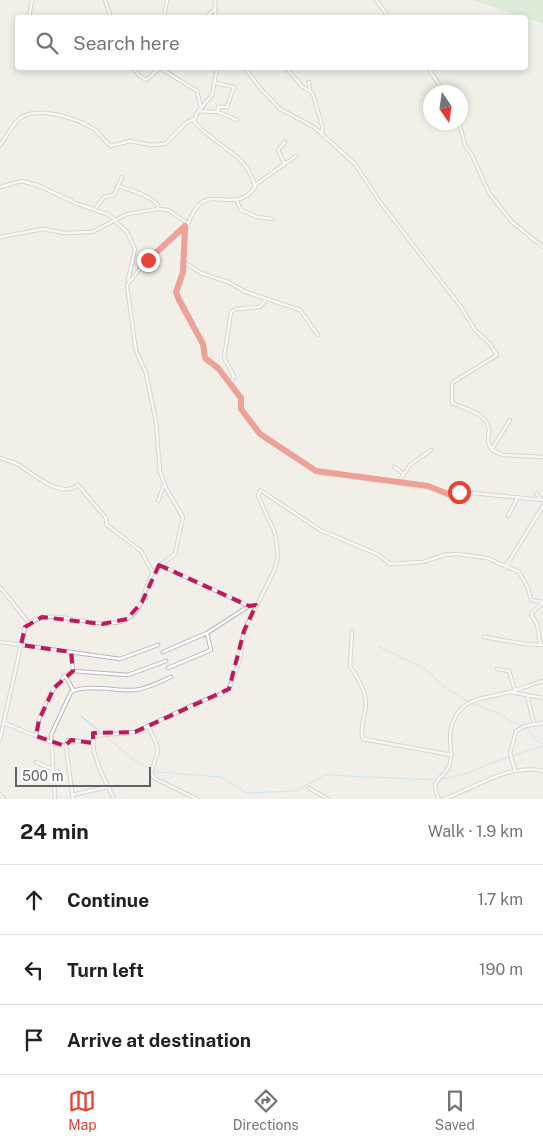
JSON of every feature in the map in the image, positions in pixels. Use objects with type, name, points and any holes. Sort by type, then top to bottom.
[{"type":"street","points":[[30,15],[32,0]]},
{"type":"street","points":[[105,0],[110,15]]},
{"type":"street","points":[[164,15],[167,0]]},
{"type":"street","points":[[215,0],[215,15]]},
{"type":"street","points":[[376,0],[387,15]]},
{"type":"street","points":[[209,15],[215,8]]},
{"type":"street","points":[[135,70],[146,80],[158,70]]},
{"type":"street","points":[[163,70],[197,91],[201,108]]},
{"type":"street","points":[[0,146],[18,120],[40,112],[73,118],[86,124],[96,130],[112,146],[130,141],[151,145],[165,144],[187,122],[194,119],[198,111],[210,98],[217,70]]},
{"type":"street","points":[[246,70],[280,109],[321,132],[355,164],[380,202],[461,307],[475,330],[490,344],[497,355],[455,380],[451,386],[452,403],[479,414],[485,420],[489,430],[487,438],[492,449],[503,454],[543,457]]},
{"type":"street","points":[[288,70],[302,86],[311,92]]},
{"type":"street","points":[[429,70],[439,85]]},
{"type":"street","points":[[309,82],[323,129],[321,132]]},
{"type":"street","points":[[215,83],[234,87],[227,107],[218,107],[218,112]]},
{"type":"street","points":[[198,111],[218,112],[237,120]]},
{"type":"street","points":[[194,119],[200,128],[235,154],[255,185]]},
{"type":"street","points":[[461,130],[465,145],[472,155],[489,193],[512,222],[543,247]]},
{"type":"street","points":[[284,142],[278,150],[284,163]]},
{"type":"street","points":[[128,280],[186,224],[198,205],[213,198],[237,201],[254,190],[255,185],[296,156]]},
{"type":"street","points":[[95,209],[102,198],[114,195],[122,177]]},
{"type":"street","points":[[0,187],[21,181],[37,184],[116,220],[127,232],[135,249],[127,288],[132,328],[136,351],[146,373],[154,412],[159,469],[164,486],[183,517],[184,523],[175,554],[159,565],[153,573],[142,602],[136,612],[127,619],[102,624],[42,617],[30,623],[22,632],[21,645],[0,739]]},
{"type":"street","points":[[119,186],[154,201],[158,209]]},
{"type":"street","points":[[237,201],[241,210],[257,217],[272,219]]},
{"type":"street","points":[[0,237],[43,229],[64,233],[92,232],[127,214],[158,209],[168,210],[186,224]]},
{"type":"street","points":[[186,224],[184,262],[177,295],[203,344],[205,358],[216,366],[241,398],[241,409],[260,434],[316,471],[428,486],[448,494],[472,493],[542,500]]},
{"type":"street","points":[[184,262],[201,273],[300,310],[318,335]]},
{"type":"street","points":[[231,385],[234,376],[224,358],[230,312],[236,309],[258,308],[265,301],[264,298]]},
{"type":"street","points":[[492,449],[510,420]]},
{"type":"street","points":[[399,481],[410,465],[431,450]]},
{"type":"street","points":[[0,458],[13,462],[56,486],[70,489],[78,486],[106,518],[107,525],[141,551],[153,573]]},
{"type":"street","points":[[394,467],[404,474]]},
{"type":"street","points":[[158,501],[164,486]]},
{"type":"street","points":[[114,799],[96,758],[93,739],[98,734],[128,733],[148,726],[199,702],[222,694],[229,688],[240,658],[244,631],[275,569],[279,552],[271,522],[258,496],[260,490],[320,530],[377,554],[390,564],[423,562],[444,555],[466,555],[487,558],[519,572],[528,588],[530,600],[543,602]]},
{"type":"street","points":[[536,493],[542,500]]},
{"type":"street","points":[[508,516],[518,497]]},
{"type":"street","points":[[506,566],[543,506]]},
{"type":"street","points":[[159,565],[249,606]]},
{"type":"street","points":[[0,587],[30,623]]},
{"type":"street","points":[[484,637],[525,644],[541,644],[537,624],[531,614],[543,602]]},
{"type":"street","points":[[163,652],[207,633],[249,606],[256,605]]},
{"type":"street","points":[[352,631],[350,666],[358,675],[366,701],[361,732],[363,739],[452,755]]},
{"type":"street","points":[[168,668],[211,650],[207,633]]},
{"type":"street","points":[[0,642],[120,658],[158,645]]},
{"type":"street","points":[[71,652],[73,671]]},
{"type":"street","points":[[36,736],[36,727],[44,707],[65,675],[73,671],[128,676],[166,661]]},
{"type":"street","points":[[497,669],[509,670],[515,690]]},
{"type":"street","points":[[65,675],[73,690]]},
{"type":"street","points":[[73,690],[136,690],[171,677]]},
{"type":"street","points":[[543,681],[510,692],[476,699],[461,709],[453,720],[450,731],[452,755],[448,769],[436,780],[435,790],[439,799],[444,799],[484,781],[515,772],[543,771]]},
{"type":"street","points":[[54,799],[52,731],[68,696],[73,690]]},
{"type":"street","points":[[510,692],[543,698]]},
{"type":"street","points":[[527,695],[534,724]]},
{"type":"street","points":[[0,712],[5,713]]},
{"type":"street","points":[[4,723],[52,743],[66,746]]},
{"type":"street","points":[[515,772],[510,756],[513,740],[519,728],[543,723]]},
{"type":"street","points":[[148,726],[159,746],[158,756],[151,772],[154,778],[197,799]]},
{"type":"street","points":[[74,799],[66,746],[68,740],[93,743]]},
{"type":"street","points":[[36,762],[52,769]]},
{"type":"street","points":[[72,795],[108,786]]},
{"type":"street","points":[[309,788],[328,799]]},
{"type":"street","points":[[0,794],[4,799]]},
{"type":"highlighted area","points":[[159,565],[249,606],[256,605],[244,631],[229,689],[135,732],[93,733],[93,743],[71,740],[65,746],[36,736],[39,720],[54,688],[73,671],[71,652],[21,645],[25,627],[42,617],[102,624],[127,619],[142,602]]},
{"type":"green space","points":[[473,0],[543,0],[543,24],[528,19],[528,15],[517,15]]},
{"type":"waterway","points":[[378,646],[427,670],[442,685],[469,702],[500,714],[514,723],[525,726],[535,739],[543,744]]},
{"type":"waterway","points":[[81,716],[134,760],[157,772],[220,777],[247,793],[296,791],[326,775],[437,780]]},
{"type":"waterway","points":[[441,779],[465,774],[491,763],[543,746]]},
{"type":"route","points":[[148,260],[177,231],[185,226],[183,272],[176,292],[203,344],[205,358],[218,368],[241,398],[241,409],[260,434],[322,474],[367,476],[437,488],[448,494],[459,492]]}]
